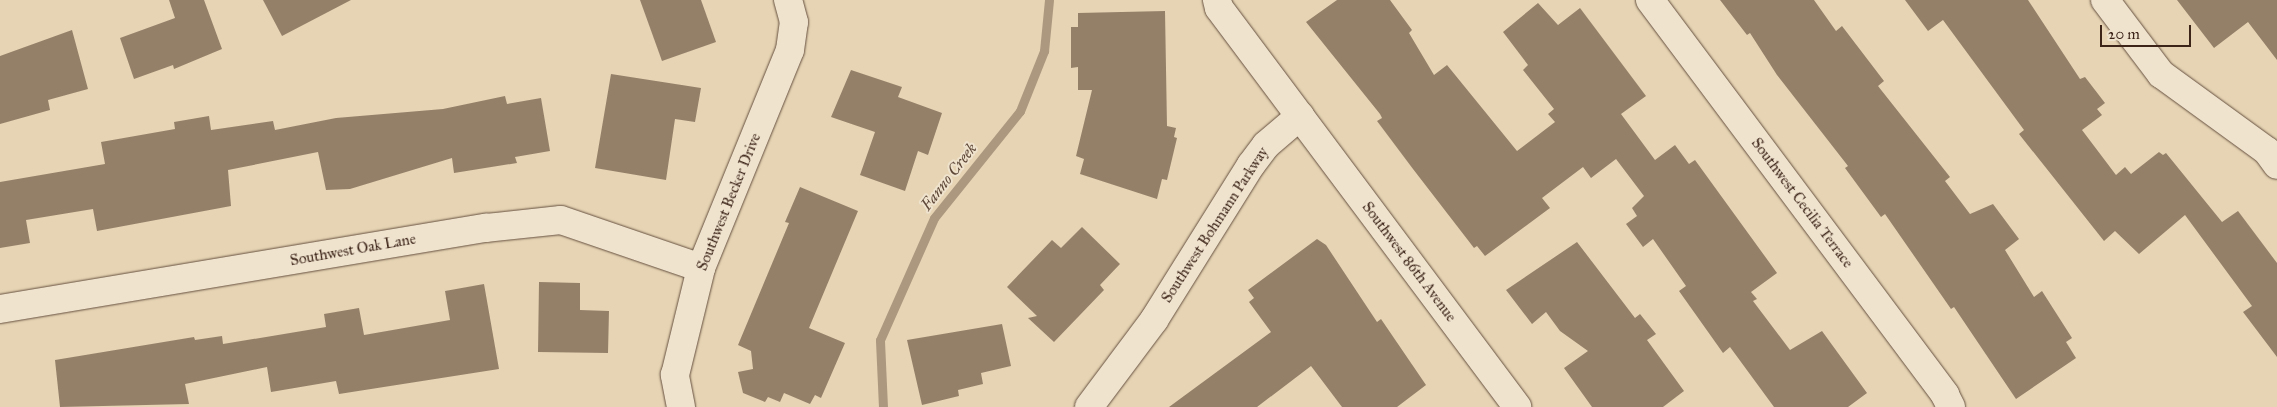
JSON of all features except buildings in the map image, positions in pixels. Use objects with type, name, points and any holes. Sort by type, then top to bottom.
[{"type":"street","name":"Southwest Becker Drive","points":[[681,407],[675,375],[701,268],[790,50],[794,22],[788,0]]},
{"type":"street","points":[[1217,0],[1300,116]]},
{"type":"street","name":"Southwest Cecilia Terrace","points":[[1650,0],[1945,395],[1950,407]]},
{"type":"street","points":[[2105,0],[2161,74],[2267,151],[2277,165]]},
{"type":"street","name":"Southwest Bohmann Parkway","points":[[1089,407],[1154,320],[1252,164],[1266,145],[1300,116]]},
{"type":"street","name":"Southwest 86th Avenue","points":[[1300,116],[1517,407]]},
{"type":"street","name":"Southwest Oak Lane","points":[[0,309],[486,228],[561,220],[701,268]]},
{"type":"waterway","name":"Fanno Creek","points":[[883,407],[880,340],[934,218],[1020,111],[1044,51],[1049,0]]}]
